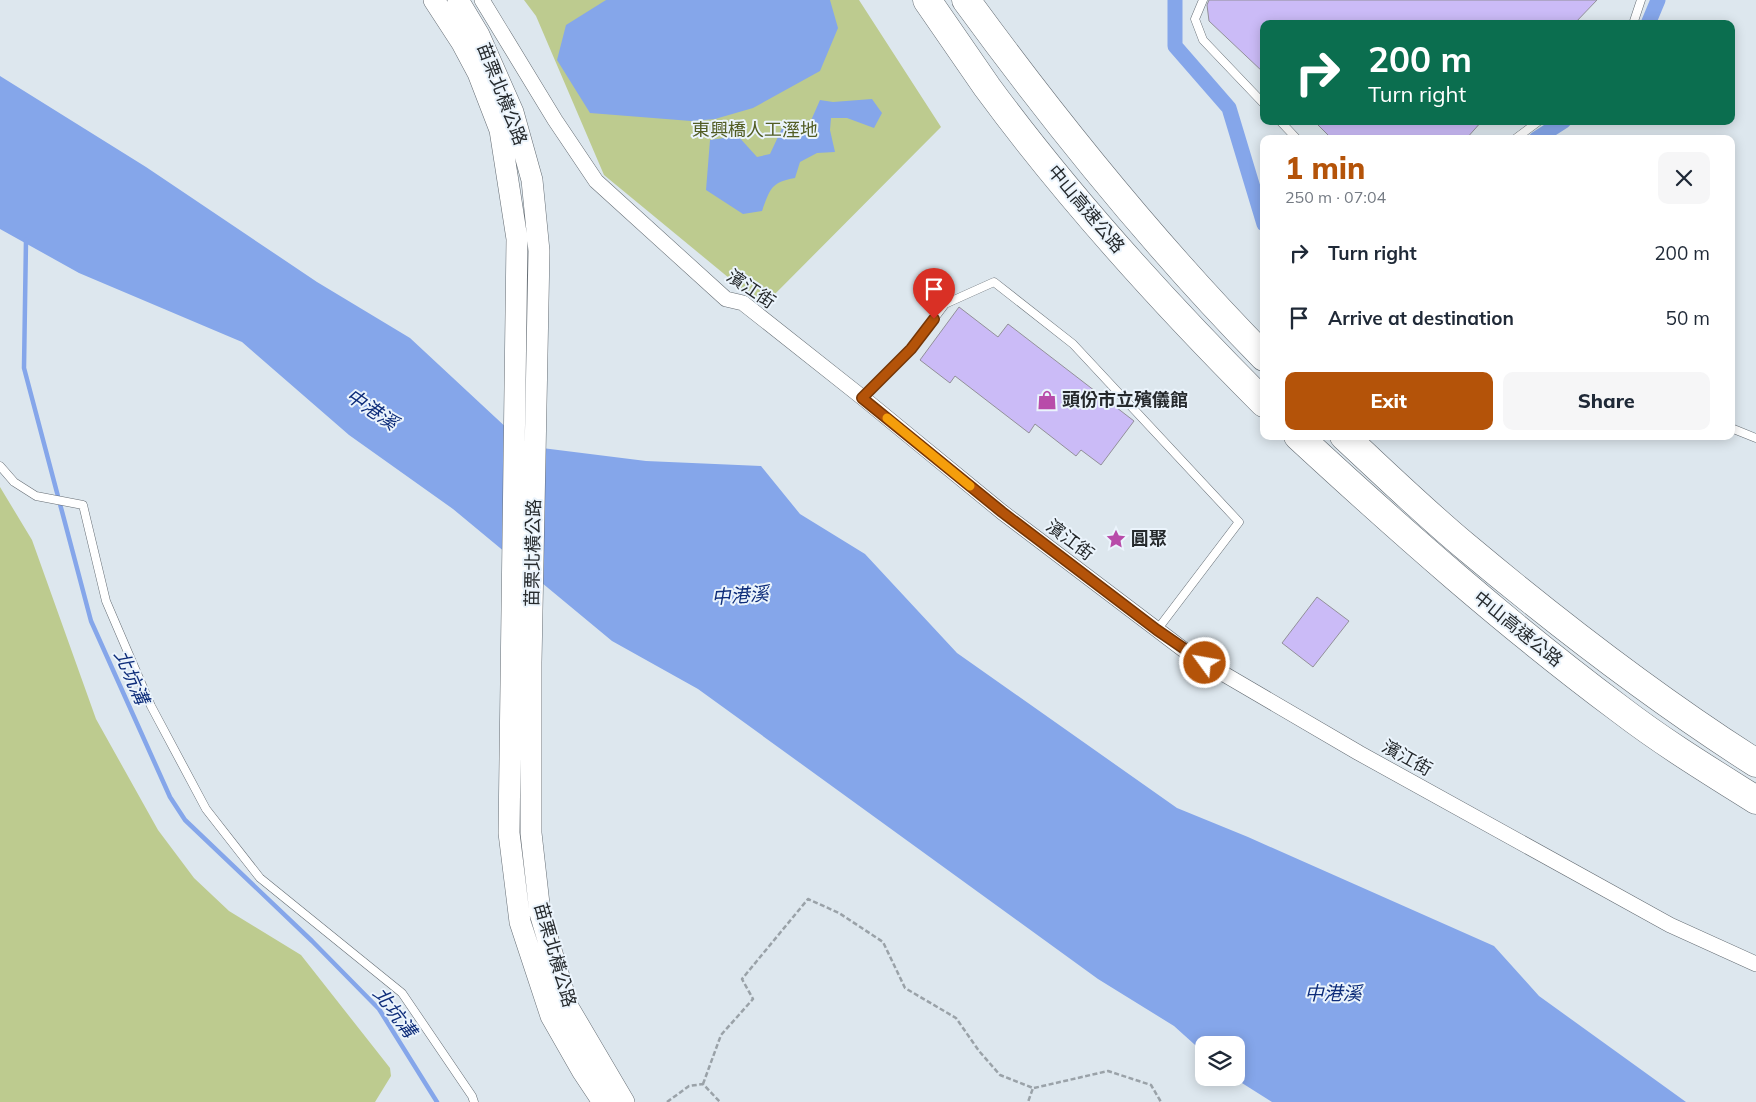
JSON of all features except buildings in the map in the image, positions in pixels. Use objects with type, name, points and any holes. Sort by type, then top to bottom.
[{"type":"highway","name":"中山高速公路","points":[[926,0],[988,88],[1062,182],[1191,330],[1260,399]]},
{"type":"highway","name":"中山高速公路","points":[[966,0],[1027,83],[1093,167],[1165,252],[1260,353]]},
{"type":"highway","name":"中山高速公路","points":[[1302,440],[1403,533],[1516,628],[1622,711],[1699,764],[1756,800]]},
{"type":"highway","name":"中山高速公路","points":[[1348,440],[1464,545],[1582,640],[1756,763]]},
{"type":"main road","name":"苗栗北橫公路","points":[[434,0],[471,39],[513,112],[532,180],[539,251],[531,662],[531,832],[540,913],[568,1007],[624,1102]]},
{"type":"main road","name":"苗栗北橫公路","points":[[458,0],[471,39],[478,73],[500,130],[518,239],[509,833],[520,922],[551,1016],[583,1072],[603,1102]]},
{"type":"street","name":"濱江街","points":[[482,0],[555,120],[596,181],[726,299],[743,303],[1002,512],[1157,630],[1188,652],[1359,753],[1670,924],[1756,964]]},
{"type":"lane","points":[[1204,0],[1195,19],[1203,40],[1260,100]]},
{"type":"lane","points":[[1634,20],[1641,0]]},
{"type":"lane","points":[[1284,125],[1293,135]]},
{"type":"lane","points":[[1520,135],[1533,125]]},
{"type":"lane","points":[[862,398],[911,349],[945,304],[994,282],[1052,327],[1073,344],[1239,522],[1157,630]]},
{"type":"lane","points":[[1735,430],[1756,438]]},
{"type":"lane","points":[[0,466],[14,482],[36,496],[83,505],[106,601],[151,706],[206,809],[260,878],[402,993],[472,1096],[474,1102]]},
{"type":"path","points":[[703,1084],[721,1034],[753,999],[742,979],[808,899],[839,913],[883,942],[905,988],[956,1018],[979,1051],[1000,1074],[1034,1088],[1108,1071],[1151,1085],[1161,1102]]},
{"type":"path","points":[[667,1102],[689,1086],[703,1084]]},
{"type":"path","points":[[703,1084],[720,1102]]},
{"type":"path","points":[[1028,1102],[1034,1088]]},
{"type":"green space","name":"東興橋人工溼地","points":[[524,0],[859,0],[941,127],[763,306],[604,175],[536,16]]},
{"type":"green space","points":[[0,487],[32,540],[96,719],[158,830],[194,878],[229,911],[301,955],[390,1068],[391,1076],[375,1102],[0,1102]]},
{"type":"water","points":[[606,0],[830,0],[838,28],[820,71],[753,108],[715,119],[691,121],[590,113],[557,60],[566,25]]},
{"type":"water","name":"中港溪","points":[[0,76],[146,167],[317,282],[410,338],[526,446],[646,461],[761,466],[800,514],[865,554],[957,653],[1177,808],[1248,837],[1494,946],[1539,996],[1686,1102],[1272,1102],[1245,1085],[1245,1036],[1195,1036],[1195,1045],[1174,1026],[1098,979],[698,689],[612,641],[453,509],[349,435],[242,342],[79,273],[0,229]]},
{"type":"water","points":[[872,99],[882,113],[874,128],[847,118],[831,118],[830,130],[835,152],[817,153],[800,162],[795,178],[776,184],[772,188],[762,211],[743,214],[706,190],[710,140],[738,136],[757,157],[770,154],[783,126],[809,125],[820,100],[833,102]]},
{"type":"waterway","points":[[1175,0],[1175,46],[1229,108],[1260,211]]},
{"type":"waterway","points":[[1650,20],[1658,0]]},
{"type":"waterway","points":[[1542,135],[1558,125]]},
{"type":"waterway","name":"北坑溝","points":[[26,240],[24,368],[91,621],[170,797],[185,820],[312,941],[379,1009],[437,1102]]},
{"type":"slow traffic","points":[[887,418],[970,486]]},
{"type":"place","name":"頭份市立殯儀館","points":[[1047,400]]},
{"type":"place","name":"圓聚","points":[[1116,539]]},
{"type":"route","points":[[934,319],[911,349],[862,398],[1002,512],[1157,630],[1205,663]]}]
